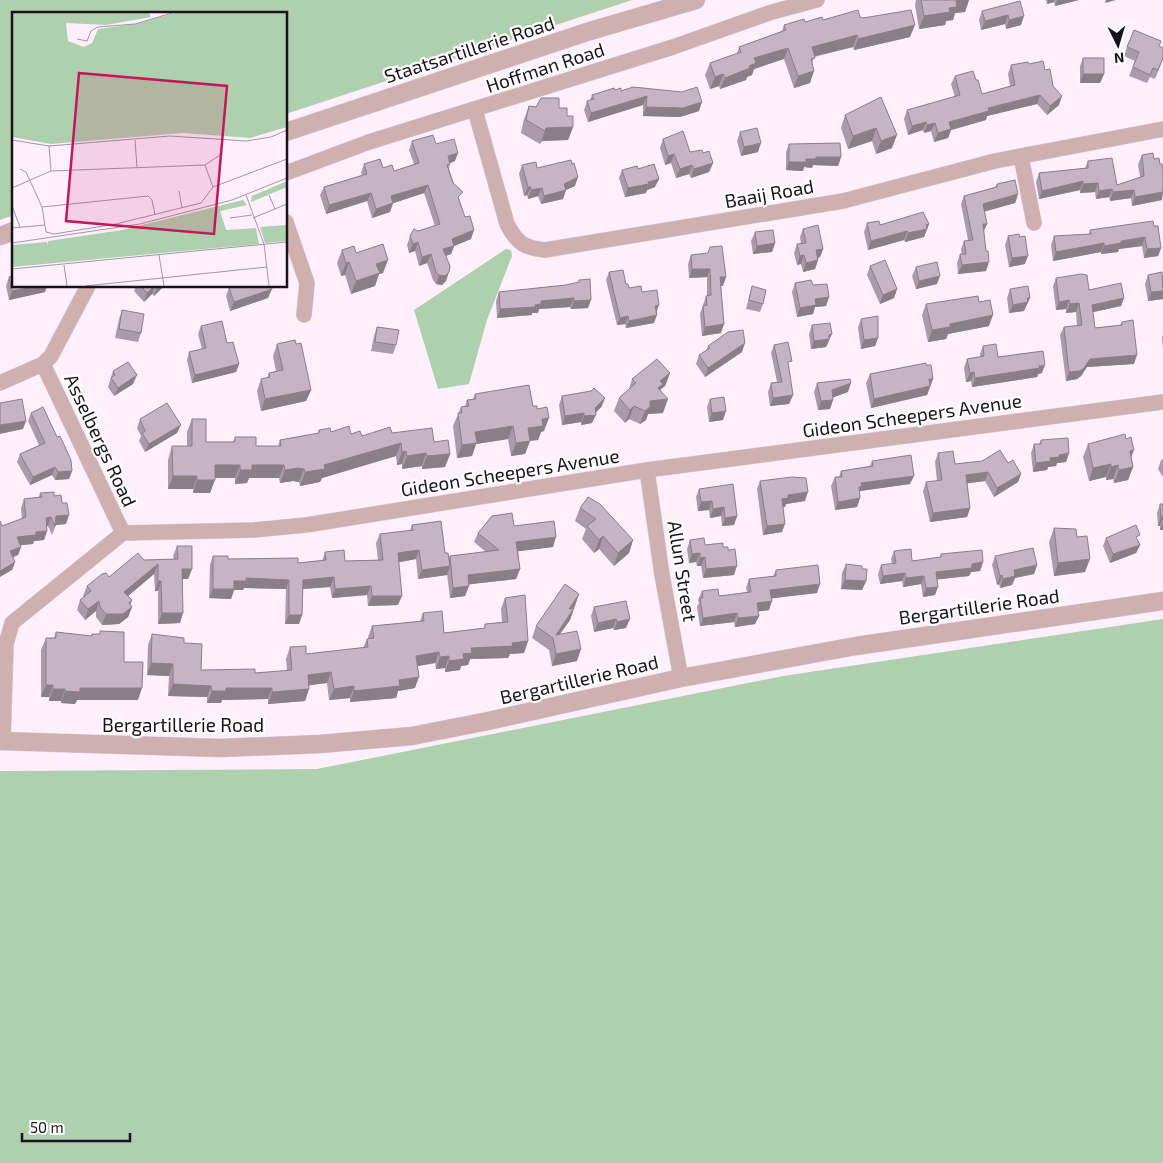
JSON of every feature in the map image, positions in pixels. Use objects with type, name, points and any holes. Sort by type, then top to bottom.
[{"type":"street","name":"Staatsartillerie Road","points":[[288,131],[590,31],[696,0]]},
{"type":"street","name":"Hoffman Road","points":[[288,172],[369,142],[673,47],[772,12],[817,0]]},
{"type":"street","name":"Baaij Road","points":[[475,110],[507,224],[514,237],[529,249],[545,250],[843,201],[1021,156],[1163,129]]},
{"type":"street","points":[[1021,156],[1034,223]]},
{"type":"street","points":[[288,228],[307,283],[304,315]]},
{"type":"street","points":[[0,236],[12,232]]},
{"type":"street","points":[[0,383],[43,364],[57,346],[87,288]]},
{"type":"street","name":"Asselbergs Road","points":[[43,364],[123,533]]},
{"type":"street","name":"Gideon Scheepers Avenue","points":[[123,533],[254,530],[306,525],[647,470],[1163,402]]},
{"type":"street","name":"Allun Street","points":[[647,470],[662,575],[681,678]]},
{"type":"street","points":[[2,741],[6,644],[12,623],[123,533]]},
{"type":"street","name":"Bergartillerie Road","points":[[2,741],[220,748],[320,744],[412,736],[681,678],[856,646],[1163,601]]},
{"type":"green space","points":[[0,0],[632,0],[288,113],[288,12],[12,12],[12,216],[0,220]]},
{"type":"green space","points":[[506,249],[511,250],[512,256],[487,320],[469,384],[438,389],[414,310]]},
{"type":"green space","points":[[1163,619],[1163,1163],[0,1163],[0,771],[317,769],[783,676]]},
{"type":"building","points":[[921,0],[960,0],[956,1],[957,7],[949,8],[950,12],[924,16]]},
{"type":"building","points":[[1020,1],[1024,16],[1009,20],[1008,15],[985,21],[982,11]]},
{"type":"building","points":[[858,10],[860,17],[863,18],[911,10],[915,25],[858,39],[857,35],[812,47],[815,58],[811,59],[814,71],[798,76],[788,48],[754,58],[756,63],[749,66],[750,68],[725,78],[723,74],[715,77],[710,63],[741,52],[739,47],[786,30],[784,25],[804,19],[805,22],[822,17],[823,20]]},
{"type":"building","points":[[1134,30],[1161,41],[1159,46],[1163,48],[1163,58],[1158,70],[1153,68],[1150,75],[1133,67],[1139,52],[1127,47]]},
{"type":"building","points":[[1083,58],[1104,58],[1104,74],[1083,74]]},
{"type":"building","points":[[1043,61],[1045,70],[1050,69],[1053,86],[1062,96],[1050,106],[1040,95],[988,108],[989,111],[949,122],[951,129],[938,133],[935,123],[927,125],[926,122],[912,126],[907,110],[960,95],[955,76],[973,71],[982,94],[1015,85],[1011,65]]},
{"type":"building","points":[[633,87],[682,92],[697,87],[702,102],[683,108],[646,107],[647,96],[591,113],[587,101],[594,99],[592,95],[614,88],[615,90],[621,88],[621,91]]},
{"type":"building","points":[[881,97],[897,135],[881,141],[876,128],[853,136],[845,115]]},
{"type":"building","points":[[541,98],[559,98],[559,108],[567,108],[567,116],[573,116],[573,127],[546,128],[545,131],[526,120],[529,106],[536,107]]},
{"type":"building","points":[[757,128],[761,143],[744,147],[740,132]]},
{"type":"building","points":[[683,131],[690,152],[702,150],[703,153],[709,151],[713,163],[694,169],[692,165],[680,169],[674,154],[668,156],[663,139]]},
{"type":"building","points":[[433,135],[436,144],[454,139],[458,153],[448,156],[450,164],[447,165],[453,183],[463,192],[458,197],[465,217],[470,216],[474,230],[452,239],[454,246],[443,249],[450,266],[449,272],[445,276],[439,275],[436,272],[431,254],[422,257],[418,242],[413,244],[410,236],[414,229],[418,231],[440,224],[428,185],[391,196],[393,203],[376,209],[371,193],[329,205],[324,187],[367,174],[364,164],[380,159],[383,168],[392,165],[394,171],[419,163],[412,141]]},
{"type":"building","points":[[840,143],[841,157],[816,157],[816,159],[806,159],[806,162],[789,162],[789,144]]},
{"type":"building","points":[[1153,153],[1154,159],[1159,158],[1160,164],[1162,164],[1163,192],[1135,197],[1134,190],[1113,192],[1112,189],[1099,191],[1098,183],[1083,184],[1083,181],[1042,191],[1039,173],[1088,168],[1088,161],[1112,158],[1117,185],[1144,176],[1142,155]]},
{"type":"building","points":[[571,160],[572,164],[574,163],[578,177],[564,184],[566,190],[544,196],[542,188],[531,190],[531,187],[528,187],[522,165],[536,162],[537,168]]},
{"type":"building","points":[[654,164],[659,179],[648,182],[649,184],[628,188],[622,170],[637,166],[638,169]]},
{"type":"building","points":[[1015,180],[1018,194],[983,204],[987,224],[983,224],[989,262],[962,265],[960,254],[966,254],[964,241],[973,240],[964,196],[997,187],[997,184]]},
{"type":"building","points":[[923,212],[929,224],[926,225],[927,229],[908,233],[907,231],[871,241],[867,223],[879,221],[880,225]]},
{"type":"building","points":[[1153,221],[1154,226],[1158,226],[1161,248],[1147,249],[1145,237],[1104,246],[1104,243],[1056,252],[1054,236],[1091,234],[1090,230]]},
{"type":"building","points":[[818,225],[823,249],[816,250],[818,260],[806,263],[804,255],[800,256],[797,244],[806,243],[803,229]]},
{"type":"building","points":[[773,230],[775,243],[757,246],[755,232]]},
{"type":"building","points":[[1019,234],[1020,237],[1025,236],[1028,256],[1012,258],[1008,236]]},
{"type":"building","points":[[383,244],[388,260],[376,264],[380,273],[356,281],[349,262],[346,263],[342,250],[354,246],[356,253]]},
{"type":"building","points":[[722,246],[726,277],[720,277],[724,324],[705,327],[703,306],[707,305],[706,296],[711,295],[710,269],[692,269],[691,255],[708,253],[710,247]]},
{"type":"building","points":[[885,260],[897,289],[883,295],[870,266]]},
{"type":"building","points":[[937,262],[940,276],[919,281],[916,267]]},
{"type":"building","points":[[623,270],[626,284],[628,284],[629,288],[641,286],[642,292],[657,290],[659,305],[655,306],[657,315],[629,321],[628,316],[620,318],[609,272]]},
{"type":"building","points":[[1162,272],[1163,291],[1151,292],[1148,275]]},
{"type":"building","points":[[1081,274],[1087,275],[1089,290],[1121,283],[1124,298],[1092,305],[1095,328],[1122,325],[1122,322],[1133,320],[1137,355],[1090,359],[1080,371],[1069,372],[1064,327],[1082,325],[1079,303],[1070,304],[1069,300],[1059,302],[1056,278]]},
{"type":"building","points":[[12,276],[12,288],[26,288],[12,291],[9,277]]},
{"type":"building","points":[[590,279],[591,300],[574,301],[574,298],[541,301],[541,304],[535,305],[535,307],[500,309],[499,292],[566,285],[579,282],[579,280]]},
{"type":"building","points":[[811,280],[813,285],[827,284],[829,297],[815,299],[816,305],[800,308],[795,283]]},
{"type":"building","points":[[752,286],[766,290],[763,304],[749,300]]},
{"type":"building","points":[[1028,286],[1030,298],[1027,298],[1028,302],[1013,305],[1010,289]]},
{"type":"building","points":[[143,288],[152,288],[147,293]]},
{"type":"building","points":[[229,288],[272,288],[272,289],[234,302]]},
{"type":"building","points":[[978,296],[979,302],[990,300],[993,315],[950,324],[950,327],[932,330],[926,304]]},
{"type":"building","points":[[122,310],[144,314],[141,333],[119,329]]},
{"type":"building","points":[[878,316],[878,338],[864,340],[861,319]]},
{"type":"building","points":[[222,321],[227,343],[233,342],[239,364],[195,375],[189,352],[206,348],[201,326]]},
{"type":"building","points":[[830,323],[832,334],[829,335],[829,339],[814,341],[812,325]]},
{"type":"building","points":[[377,327],[399,330],[396,345],[375,342]]},
{"type":"building","points":[[743,330],[745,343],[708,368],[699,355],[728,332]]},
{"type":"building","points":[[295,340],[296,344],[301,343],[311,390],[265,399],[261,379],[270,377],[269,373],[283,370],[277,344]]},
{"type":"building","points":[[788,342],[792,361],[788,362],[793,395],[773,398],[771,383],[782,382],[774,345]]},
{"type":"building","points":[[996,344],[998,357],[1043,351],[1045,365],[1039,366],[1040,368],[975,378],[974,372],[970,373],[967,359],[984,356],[983,346]]},
{"type":"building","points":[[657,359],[670,373],[660,381],[663,384],[658,388],[668,399],[650,401],[650,407],[645,411],[634,406],[630,410],[619,398],[636,383],[632,379]]},
{"type":"building","points":[[128,362],[137,375],[118,388],[111,378],[115,375],[113,371]]},
{"type":"building","points":[[926,363],[926,365],[931,365],[933,379],[929,379],[930,386],[874,399],[870,374]]},
{"type":"building","points":[[850,379],[851,383],[832,390],[833,400],[821,401],[817,383]]},
{"type":"building","points":[[529,385],[533,406],[537,406],[537,409],[547,407],[549,418],[542,419],[543,426],[528,428],[530,441],[516,443],[513,426],[475,432],[477,443],[462,445],[458,413],[462,413],[461,407],[469,406],[467,400],[476,399],[475,394]]},
{"type":"building","points":[[594,388],[605,398],[595,408],[596,415],[584,416],[584,413],[565,416],[562,396],[591,391]]},
{"type":"building","points":[[724,397],[726,411],[712,413],[710,399]]},
{"type":"building","points":[[22,399],[26,421],[0,425],[0,403]]},
{"type":"building","points":[[167,403],[181,425],[149,444],[142,433],[145,431],[140,419]]},
{"type":"building","points":[[43,407],[57,437],[60,436],[71,460],[72,471],[58,472],[55,467],[33,477],[20,454],[45,443],[31,413]]},
{"type":"building","points":[[192,419],[206,419],[206,442],[235,442],[235,437],[256,437],[256,446],[281,446],[280,440],[319,433],[319,430],[330,428],[331,432],[349,426],[351,434],[360,431],[362,436],[390,427],[392,433],[432,428],[434,442],[448,440],[450,454],[427,456],[426,453],[407,456],[406,451],[402,452],[401,443],[324,465],[325,469],[305,472],[304,469],[298,468],[285,470],[284,465],[252,465],[252,470],[240,470],[240,465],[215,465],[215,480],[197,480],[197,476],[173,476],[172,446],[192,446]]},
{"type":"building","points":[[1125,434],[1126,439],[1131,437],[1134,450],[1130,451],[1133,467],[1119,470],[1118,465],[1111,467],[1111,464],[1093,468],[1088,444]]},
{"type":"building","points":[[1068,438],[1069,453],[1050,458],[1051,461],[1036,463],[1034,444],[1041,444],[1041,440]]},
{"type":"building","points":[[1000,450],[1008,463],[1013,460],[1021,474],[997,488],[988,472],[966,475],[970,508],[933,513],[926,482],[942,480],[938,453],[953,451],[955,464],[982,461]]},
{"type":"building","points":[[911,455],[914,476],[861,483],[862,486],[859,487],[860,498],[838,502],[835,477],[842,477],[841,471],[873,466],[872,461]]},
{"type":"building","points":[[792,477],[806,478],[808,492],[788,495],[788,498],[782,499],[785,524],[767,526],[760,481]]},
{"type":"building","points":[[733,484],[737,516],[725,518],[724,507],[713,509],[712,501],[701,502],[699,489]]},
{"type":"building","points":[[54,492],[54,496],[61,495],[62,503],[67,503],[69,515],[56,516],[55,526],[51,517],[46,518],[47,531],[36,532],[36,535],[17,537],[21,547],[10,551],[15,562],[0,571],[0,521],[2,526],[26,517],[24,499],[42,497],[40,493]]},
{"type":"building","points":[[588,497],[600,504],[633,540],[618,553],[603,536],[599,540],[587,526],[596,519],[580,508]]},
{"type":"building","points":[[1160,504],[1163,504],[1163,517],[1161,517]]},
{"type":"building","points":[[512,513],[514,526],[554,521],[556,537],[516,542],[520,569],[468,575],[469,586],[453,588],[450,556],[499,550],[478,533],[492,516]]},
{"type":"building","points":[[441,521],[445,553],[448,553],[450,566],[422,570],[419,550],[398,553],[402,596],[372,596],[371,586],[335,589],[334,577],[303,580],[302,615],[289,615],[289,580],[246,578],[246,581],[234,581],[234,589],[213,589],[213,556],[228,556],[228,559],[298,558],[298,563],[326,560],[325,552],[344,550],[345,561],[383,560],[380,534],[413,530],[412,525]]},
{"type":"building","points":[[1136,525],[1140,535],[1136,537],[1140,545],[1113,554],[1106,538]]},
{"type":"building","points":[[1054,528],[1076,529],[1077,537],[1087,536],[1090,559],[1058,563]]},
{"type":"building","points":[[704,538],[705,545],[723,543],[723,547],[728,547],[728,550],[735,549],[737,566],[706,569],[705,557],[700,558],[700,553],[692,554],[690,540]]},
{"type":"building","points":[[177,546],[192,546],[192,569],[182,569],[183,613],[162,613],[161,581],[158,581],[158,564],[124,592],[132,600],[129,603],[132,607],[123,614],[106,614],[100,607],[99,601],[88,609],[80,600],[91,591],[87,586],[102,574],[106,573],[109,577],[138,553],[144,560],[178,559]]},
{"type":"building","points":[[1033,548],[1037,565],[1014,570],[1015,576],[1003,579],[1002,575],[1000,576],[995,556]]},
{"type":"building","points":[[911,549],[912,561],[941,557],[941,554],[982,550],[983,562],[972,564],[972,568],[936,572],[938,587],[926,588],[924,576],[906,578],[905,573],[883,576],[881,565],[896,563],[894,551]]},
{"type":"building","points":[[846,564],[862,566],[862,569],[867,569],[866,581],[845,580]]},
{"type":"building","points":[[818,565],[820,584],[770,590],[772,601],[757,603],[759,616],[738,618],[737,613],[703,618],[700,598],[703,598],[702,591],[718,589],[719,596],[751,592],[749,579],[776,576],[776,570]]},
{"type":"building","points":[[565,584],[579,594],[569,609],[574,608],[556,635],[577,631],[581,649],[556,654],[553,638],[536,626]]},
{"type":"building","points":[[525,595],[528,641],[512,643],[513,646],[471,648],[472,653],[463,654],[464,659],[449,661],[449,656],[440,657],[439,652],[416,656],[419,677],[399,680],[400,686],[354,691],[354,686],[334,689],[331,672],[308,675],[309,689],[272,692],[272,688],[226,688],[226,691],[212,691],[211,686],[173,684],[173,664],[151,663],[152,634],[184,638],[184,643],[202,644],[201,670],[255,669],[255,673],[292,670],[290,647],[306,646],[306,654],[368,647],[367,639],[374,638],[372,626],[424,621],[423,613],[442,611],[444,633],[485,628],[485,624],[508,622],[505,598]]},
{"type":"building","points":[[626,601],[630,619],[617,622],[616,619],[598,623],[594,607]]},
{"type":"building","points":[[100,631],[124,632],[124,662],[143,662],[142,688],[80,688],[80,692],[53,689],[53,685],[46,685],[46,638],[56,638],[56,632],[92,636],[92,634],[100,634]]}]
